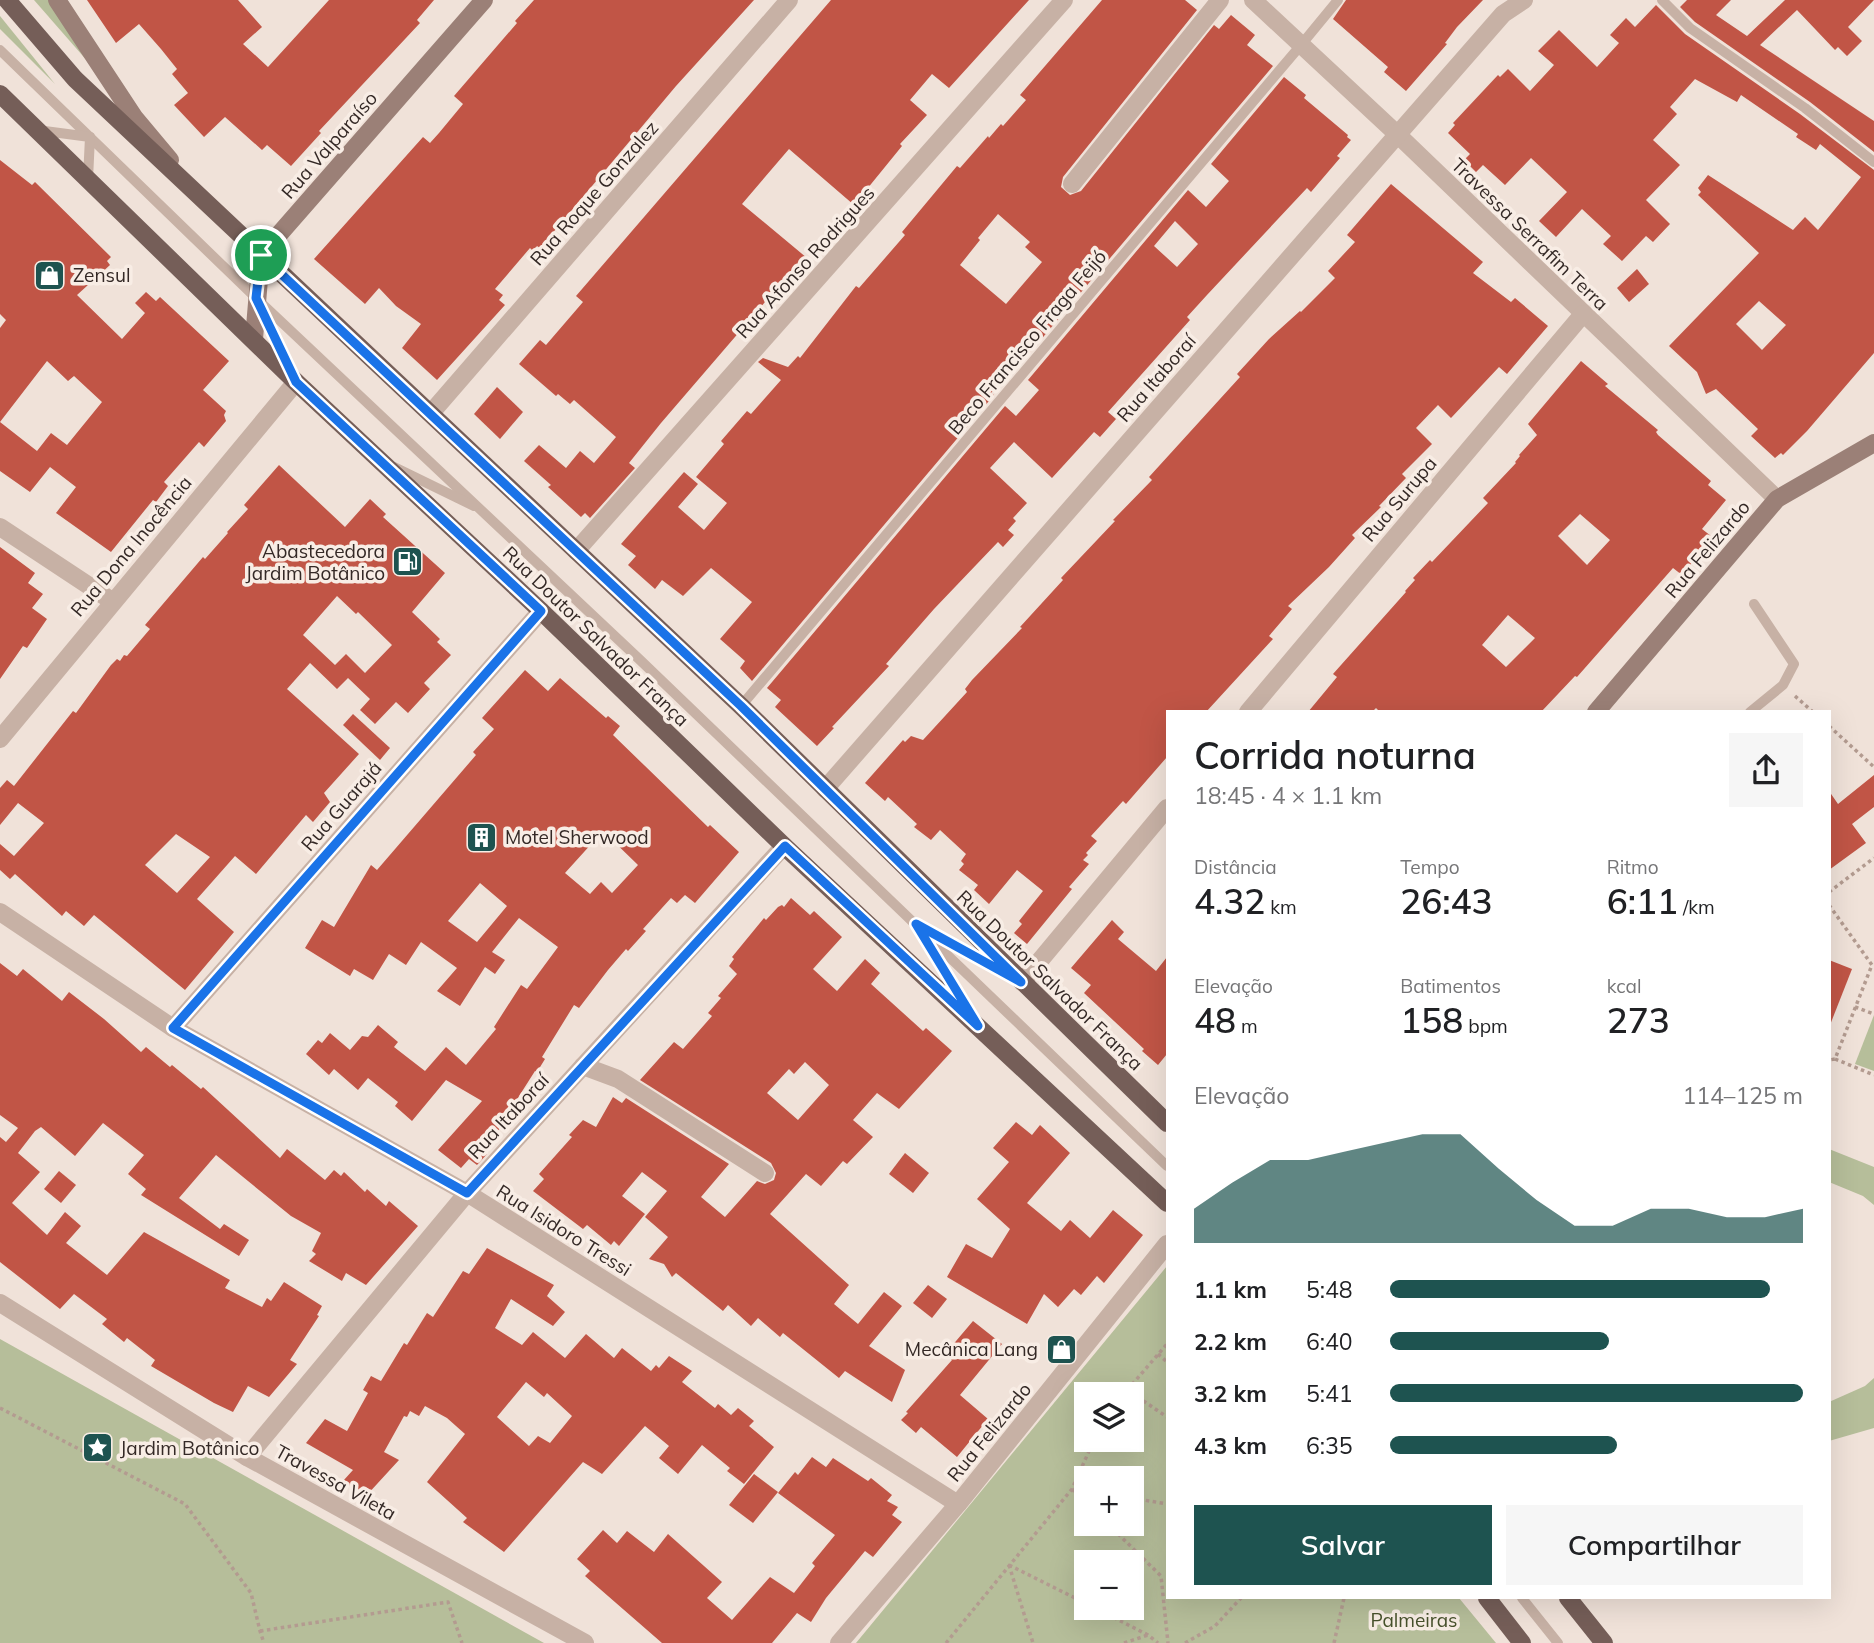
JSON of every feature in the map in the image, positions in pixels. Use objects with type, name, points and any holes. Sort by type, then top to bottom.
[{"type":"main road","name":"Rua Doutor Salvador França","points":[[7,0],[75,79],[741,706],[1166,1122]]},
{"type":"main road","name":"Rua Valparaíso","points":[[261,255],[484,0]]},
{"type":"main road","name":"Rua Doutor Salvador França","points":[[62,2],[134,117],[204,201]]},
{"type":"main road","name":"Rua Doutor Salvador França","points":[[0,94],[296,382],[541,611],[785,846],[1166,1202]]},
{"type":"main road","points":[[254,339],[261,255]]},
{"type":"main road","name":"Rua Felizardo","points":[[1598,710],[1777,499],[1874,443]]},
{"type":"main road","points":[[1488,1599],[1522,1643]]},
{"type":"main road","points":[[1569,1599],[1604,1643]]},
{"type":"street","name":"Rua Roque Gonzalez","points":[[431,414],[789,0]]},
{"type":"street","name":"Rua Afonso Rodrigues","points":[[576,551],[1064,0]]},
{"type":"street","points":[[1072,184],[1220,0]]},
{"type":"street","name":"Travessa Serrafim Terra","points":[[1253,0],[1397,134],[1777,499]]},
{"type":"street","name":"Rua Itaboraí","points":[[825,789],[1503,14],[1524,0]]},
{"type":"street","name":"Rua Surupa","points":[[1250,710],[1583,314]]},
{"type":"street","name":"Rua Dona Inocência","points":[[0,739],[296,382]]},
{"type":"street","points":[[0,527],[113,601]]},
{"type":"street","name":"Rua Guarajá","points":[[173,1028],[541,611]]},
{"type":"street","points":[[1021,982],[1166,809]]},
{"type":"street","name":"Rua Itaboraí","points":[[247,1457],[467,1193],[785,846]]},
{"type":"street","name":"Rua Isidoro Tressi","points":[[0,912],[173,1028],[467,1193],[958,1504]]},
{"type":"street","points":[[583,1066],[618,1079],[765,1173]]},
{"type":"street","name":"Rua Felizardo","points":[[839,1643],[958,1504],[1166,1245]]},
{"type":"street","name":"Travessa Vileta","points":[[0,1303],[247,1457],[585,1643]]},
{"type":"lane","name":"Beco Francisco Fraga Feijó","points":[[741,706],[1338,0]]},
{"type":"lane","points":[[1662,0],[1690,27],[1805,108],[1874,162]]},
{"type":"lane","points":[[0,50],[256,298],[486,512],[1166,1165]]},
{"type":"lane","points":[[37,130],[90,137]]},
{"type":"lane","points":[[88,178],[90,137]]},
{"type":"lane","points":[[256,298],[296,382]]},
{"type":"lane","points":[[382,461],[486,512]]},
{"type":"lane","points":[[1752,710],[1783,685],[1794,664],[1754,604]]},
{"type":"lane","points":[[916,924],[1021,982]]},
{"type":"lane","points":[[916,924],[978,1026]]},
{"type":"lane","points":[[1523,1599],[1558,1643]]},
{"type":"path","points":[[1783,685],[1811,710]]},
{"type":"path","points":[[1831,728],[1874,767]]},
{"type":"path","points":[[1831,890],[1874,858]]},
{"type":"path","points":[[1831,908],[1872,965],[1835,1059]]},
{"type":"path","points":[[1855,1007],[1874,1014]]},
{"type":"path","points":[[1831,1060],[1874,1075]]},
{"type":"path","points":[[1132,1382],[1166,1345]]},
{"type":"path","points":[[1158,1354],[1166,1361]]},
{"type":"path","points":[[1144,1401],[1166,1416]]},
{"type":"path","points":[[0,1408],[185,1504],[251,1594],[264,1643]]},
{"type":"path","points":[[946,1643],[1072,1489],[1089,1452]]},
{"type":"path","points":[[1144,1501],[1166,1504]]},
{"type":"path","points":[[1120,1536],[1161,1576],[1168,1643]]},
{"type":"path","points":[[1009,1565],[1074,1598]]},
{"type":"path","points":[[1009,1565],[1033,1643]]},
{"type":"path","points":[[1161,1576],[1166,1574]]},
{"type":"path","points":[[1185,1643],[1215,1626],[1240,1599]]},
{"type":"path","points":[[1334,1643],[1344,1599]]},
{"type":"path","points":[[260,1632],[448,1602],[462,1643]]},
{"type":"path","points":[[1119,1620],[1158,1643]]},
{"type":"path","points":[[1125,1643],[1148,1635]]},
{"type":"green space","points":[[34,0],[52,0],[96,71]]},
{"type":"green space","points":[[0,16],[55,84],[0,29]]},
{"type":"green space","points":[[1874,1015],[1874,1071],[1855,1064]]},
{"type":"green space","points":[[1831,1150],[1874,1167],[1874,1205],[1863,1196],[1831,1183]]},
{"type":"green space","name":"Palmeiras","points":[[1166,1267],[1166,1599],[1460,1599],[1496,1643],[856,1643]]},
{"type":"green space","name":"Jardim Botânico","points":[[0,1339],[544,1643],[0,1643]]},
{"type":"green space","points":[[1874,1378],[1874,1428],[1831,1440],[1831,1401],[1865,1386]]},
{"type":"building","points":[[87,0],[238,0],[262,27],[243,44],[268,67],[329,0],[434,0],[417,20],[420,23],[319,131],[321,133],[291,166],[267,145],[262,150],[225,117],[204,137],[174,105],[188,93],[172,74],[177,69],[161,49],[139,24],[116,43]]},
{"type":"building","points":[[534,0],[754,0],[676,86],[540,248],[537,246],[533,251],[530,248],[495,289],[503,295],[499,300],[505,305],[437,380],[402,348],[421,324],[396,306],[379,288],[365,304],[314,259],[423,137],[430,143],[439,133],[463,104],[454,96]]},
{"type":"building","points":[[831,0],[1029,0],[949,88],[932,74],[910,100],[927,115],[900,144],[902,146],[854,205],[789,149],[742,204],[807,258],[786,281],[784,280],[661,423],[629,463],[635,468],[590,518],[585,513],[581,517],[524,461],[539,445],[566,468],[580,451],[594,463],[616,437],[574,400],[570,404],[558,394],[556,396],[519,364],[540,340],[546,345],[583,302],[576,296]]},
{"type":"building","points":[[1102,0],[1185,0],[1197,10],[1063,177],[1061,187],[1070,195],[1081,191],[1214,25],[1219,29],[1231,15],[1255,35],[1247,45],[1273,66],[1016,369],[1013,367],[991,393],[994,395],[752,681],[740,668],[745,661],[720,639],[752,602],[711,568],[683,596],[662,580],[655,589],[628,565],[636,556],[621,544],[684,472],[698,484],[678,507],[704,530],[727,503],[696,477],[724,444],[721,441],[747,411],[751,414],[781,380],[758,362],[763,358],[788,367],[798,356],[800,358],[856,286],[859,288],[905,235],[902,232],[957,166],[960,168],[988,136],[989,138],[1001,124],[1003,126],[1026,100],[1020,95]],"holes":[[[998,214],[1030,242],[1025,247],[1042,262],[1006,304],[960,265]]]},
{"type":"building","points":[[1346,0],[1483,0],[1457,27],[1445,43],[1447,44],[1406,91],[1384,72],[1388,67],[1333,19]]},
{"type":"building","points":[[1687,0],[1731,0],[1716,15],[1747,36],[1785,0],[1874,0],[1848,27],[1862,41],[1847,56],[1838,47],[1835,50],[1797,10],[1760,45],[1874,121],[1874,152],[1810,102],[1695,22],[1680,7]]},
{"type":"building","points":[[1656,5],[1685,34],[1800,114],[1874,170],[1874,353],[1807,431],[1783,455],[1781,453],[1775,458],[1751,436],[1758,429],[1716,389],[1706,394],[1697,372],[1669,346],[1759,253],[1698,195],[1701,192],[1698,188],[1708,175],[1793,230],[1805,217],[1818,230],[1861,177],[1820,144],[1816,150],[1796,137],[1798,134],[1741,95],[1737,102],[1695,79],[1670,107],[1677,114],[1653,140],[1680,165],[1646,200],[1670,224],[1653,242],[1646,236],[1622,261],[1603,244],[1611,236],[1582,209],[1556,237],[1539,221],[1567,192],[1531,158],[1505,185],[1483,165],[1476,172],[1464,160],[1470,154],[1448,133],[1455,125],[1453,123],[1498,75],[1500,77],[1508,69],[1530,91],[1554,65],[1538,51],[1559,30],[1597,67],[1619,43],[1610,35],[1626,18],[1635,27]],"holes":[[[1759,301],[1786,325],[1762,350],[1736,324]]]},
{"type":"building","points":[[1284,77],[1351,140],[1337,156],[1340,158],[1311,192],[1307,188],[1187,317],[1190,320],[1108,412],[1116,419],[1100,437],[1094,432],[1052,478],[1014,442],[990,468],[1027,503],[1013,518],[1016,521],[1008,530],[1014,535],[1003,547],[998,542],[934,609],[886,664],[889,666],[817,746],[775,707],[781,700],[767,688],[1005,406],[1016,416],[1039,390],[1028,380],[1188,190],[1206,207],[1229,181],[1211,164]],"holes":[[[1175,221],[1198,244],[1177,267],[1154,246]]]},
{"type":"building","points":[[0,160],[32,185],[35,182],[111,257],[107,261],[110,265],[77,295],[122,339],[145,313],[135,303],[146,292],[156,301],[160,297],[229,361],[203,390],[226,411],[226,421],[204,447],[199,442],[164,482],[168,486],[156,502],[153,500],[111,552],[56,513],[76,487],[50,467],[30,492],[0,471],[0,422],[0,328],[6,320],[0,314]],"holes":[[[47,361],[68,381],[74,376],[102,402],[67,445],[51,433],[37,451],[0,422]]]},
{"type":"building","points":[[1391,184],[1483,262],[1473,273],[1511,302],[1515,298],[1548,326],[1507,374],[1499,367],[1451,418],[1438,405],[1416,428],[1432,444],[1402,474],[1406,478],[1379,506],[1381,507],[1352,535],[1355,538],[1288,606],[1292,609],[1269,636],[1273,639],[1208,710],[1166,710],[1166,758],[1126,804],[1123,801],[1091,836],[1097,841],[1083,860],[1089,864],[1027,944],[1014,933],[1022,924],[1019,921],[1043,891],[1017,870],[989,904],[974,890],[978,885],[959,870],[964,864],[961,861],[966,854],[940,830],[931,840],[914,827],[917,824],[888,797],[885,801],[865,783],[903,740],[905,742],[911,736],[923,740],[967,692],[965,689],[972,680],[1063,580],[1061,578],[1152,480],[1149,477],[1240,377],[1237,374],[1269,339],[1335,278],[1328,271],[1355,242],[1347,235]]},
{"type":"building","points":[[1637,269],[1649,284],[1629,302],[1617,288]]},
{"type":"building","points":[[1581,361],[1608,384],[1605,386],[1658,430],[1658,435],[1711,481],[1708,485],[1726,500],[1702,529],[1711,536],[1692,557],[1695,559],[1682,575],[1673,568],[1577,677],[1575,676],[1543,710],[1310,710],[1337,677],[1333,674],[1406,592],[1415,580],[1413,578],[1430,560],[1432,562],[1488,503],[1483,498],[1516,463],[1519,455],[1537,435],[1528,424]],"holes":[[[1580,514],[1610,540],[1587,565],[1558,536]],[[1508,615],[1535,638],[1506,667],[1482,645]]]},
{"type":"building","points":[[497,387],[523,412],[500,439],[474,414]]},
{"type":"building","points":[[279,465],[345,527],[370,499],[386,514],[383,517],[445,573],[412,612],[440,639],[437,642],[451,655],[424,683],[430,689],[408,713],[396,702],[375,724],[360,710],[370,699],[348,678],[337,689],[310,663],[287,689],[359,754],[324,793],[330,802],[313,822],[306,815],[256,874],[235,856],[197,899],[234,932],[185,990],[94,915],[84,926],[66,911],[62,916],[15,874],[10,879],[0,870],[0,844],[14,856],[44,823],[18,803],[0,825],[0,788],[7,780],[14,786],[73,711],[76,713],[111,665],[117,659],[120,661],[124,655],[127,656],[150,629],[145,625],[248,509],[244,505]],"holes":[[[337,596],[392,645],[365,673],[346,654],[335,665],[303,635]],[[176,834],[210,857],[177,893],[145,865]]]},
{"type":"building","points":[[0,547],[35,573],[28,583],[43,594],[32,608],[47,619],[27,648],[23,646],[0,679]]},
{"type":"building","points":[[525,670],[548,691],[560,678],[606,718],[608,716],[620,726],[613,735],[708,827],[710,825],[739,852],[695,903],[685,895],[677,903],[671,898],[643,929],[646,931],[608,970],[579,1008],[574,1005],[542,1057],[545,1059],[507,1115],[510,1117],[482,1149],[487,1154],[477,1165],[469,1159],[461,1168],[438,1150],[482,1101],[446,1080],[412,1121],[395,1106],[398,1102],[368,1078],[358,1090],[334,1069],[329,1075],[306,1054],[318,1040],[322,1043],[330,1033],[350,1050],[362,1036],[368,1037],[378,1025],[398,1042],[394,1047],[425,1071],[446,1047],[466,1065],[496,1029],[494,1027],[521,985],[527,989],[558,947],[519,918],[492,952],[505,960],[495,974],[485,967],[460,1006],[437,991],[457,968],[421,942],[406,965],[389,954],[373,980],[354,969],[350,976],[305,948],[322,920],[334,927],[371,865],[377,870],[476,755],[473,752],[494,729],[482,718]],"holes":[[[603,831],[638,865],[612,893],[601,882],[590,894],[565,873]],[[480,883],[507,906],[477,942],[448,921]]]},
{"type":"building","points":[[353,714],[390,748],[380,760],[343,725]]},
{"type":"building","points":[[1874,775],[1874,807],[1852,824],[1866,843],[1831,869],[1831,794],[1838,804]]},
{"type":"building","points":[[791,898],[810,915],[814,911],[842,937],[813,969],[837,991],[865,959],[880,973],[871,984],[923,1031],[926,1028],[952,1051],[899,1109],[877,1093],[853,1120],[873,1137],[847,1164],[843,1161],[821,1186],[806,1174],[770,1214],[849,1285],[834,1304],[858,1324],[884,1292],[902,1306],[869,1346],[905,1370],[892,1402],[845,1371],[839,1378],[783,1333],[780,1337],[758,1318],[751,1326],[728,1305],[723,1311],[676,1273],[672,1277],[664,1264],[649,1259],[668,1237],[645,1217],[667,1191],[642,1172],[622,1196],[645,1214],[619,1246],[614,1241],[611,1245],[587,1225],[583,1229],[533,1191],[544,1179],[539,1174],[572,1137],[569,1135],[583,1120],[596,1127],[613,1097],[622,1103],[626,1098],[729,1164],[701,1197],[725,1217],[757,1181],[765,1184],[774,1180],[776,1173],[771,1163],[640,1080],[674,1042],[683,1049],[712,1016],[708,1013],[721,998],[718,996],[737,974],[729,966],[734,959],[732,957],[764,918],[766,920],[778,907],[784,907]],"holes":[[[805,1062],[829,1085],[798,1120],[767,1093],[789,1069],[794,1074]]]},
{"type":"building","points":[[1112,920],[1124,932],[1118,939],[1156,971],[1166,958],[1166,1055],[1158,1065],[1084,993],[1091,985],[1071,968]]},
{"type":"building","points":[[1831,961],[1852,969],[1831,1022]]},
{"type":"building","points":[[0,963],[17,976],[23,969],[62,1001],[69,992],[141,1052],[146,1047],[201,1089],[203,1087],[280,1158],[287,1149],[325,1180],[334,1170],[341,1176],[344,1172],[365,1192],[367,1189],[386,1206],[389,1201],[418,1226],[366,1285],[346,1273],[342,1281],[309,1261],[316,1254],[312,1251],[321,1233],[291,1216],[216,1155],[179,1198],[220,1229],[224,1224],[249,1240],[239,1256],[141,1195],[146,1189],[128,1174],[144,1155],[103,1123],[75,1156],[41,1127],[35,1131],[18,1153],[40,1172],[12,1203],[47,1235],[65,1212],[81,1226],[66,1243],[107,1275],[144,1232],[230,1280],[225,1288],[262,1307],[267,1298],[271,1301],[284,1282],[322,1306],[317,1315],[319,1316],[290,1360],[297,1364],[269,1397],[248,1386],[233,1412],[214,1403],[151,1366],[155,1360],[127,1338],[124,1342],[102,1324],[107,1319],[74,1294],[60,1309],[0,1262],[0,1137],[6,1142],[18,1128],[0,1115]]},
{"type":"building","points":[[1016,1122],[1032,1135],[1040,1125],[1070,1153],[1027,1203],[1061,1231],[1070,1220],[1090,1238],[1113,1210],[1143,1235],[1104,1283],[1097,1276],[1081,1295],[1074,1289],[1058,1307],[1044,1294],[1027,1324],[947,1277],[966,1244],[992,1258],[1010,1229],[977,1199],[1009,1162],[993,1148]]},
{"type":"building","points":[[905,1153],[929,1173],[913,1193],[889,1174]]},
{"type":"building","points":[[59,1171],[76,1185],[61,1203],[44,1189]]},
{"type":"building","points":[[487,1248],[554,1285],[547,1296],[565,1312],[553,1326],[511,1299],[495,1328],[522,1345],[533,1332],[565,1358],[586,1334],[614,1358],[622,1348],[651,1371],[656,1365],[659,1368],[669,1356],[692,1371],[682,1382],[715,1408],[718,1404],[731,1415],[738,1408],[754,1421],[749,1426],[774,1447],[744,1484],[727,1471],[730,1468],[702,1445],[678,1474],[659,1458],[669,1446],[645,1426],[602,1474],[583,1462],[504,1552],[463,1522],[467,1518],[427,1482],[465,1434],[447,1418],[425,1406],[419,1416],[410,1411],[407,1417],[404,1416],[384,1452],[399,1460],[366,1496],[343,1481],[353,1470],[306,1443],[325,1419],[347,1431],[368,1393],[363,1390],[371,1376],[381,1381],[404,1343],[407,1345],[427,1313],[433,1317],[463,1271],[469,1274]],"holes":[[[526,1382],[544,1397],[547,1393],[572,1416],[550,1443],[538,1436],[529,1446],[497,1417]]]},
{"type":"building","points":[[928,1285],[947,1299],[932,1318],[913,1303]]},
{"type":"building","points":[[973,1321],[1002,1344],[960,1395],[988,1419],[957,1457],[921,1427],[916,1433],[901,1420],[952,1360],[945,1354]]},
{"type":"building","points":[[812,1457],[826,1467],[833,1458],[868,1481],[871,1478],[892,1495],[887,1501],[898,1507],[892,1515],[902,1522],[873,1557],[865,1551],[826,1598],[811,1622],[797,1613],[772,1643],[662,1643],[585,1576],[590,1571],[577,1559],[603,1530],[617,1543],[627,1531],[654,1552],[668,1534],[722,1582],[707,1598],[732,1620],[770,1577],[794,1593],[815,1566],[812,1563],[835,1535],[778,1493],[795,1472],[798,1475]]},
{"type":"building","points":[[754,1474],[778,1492],[753,1523],[729,1505]]},
{"type":"place","name":"Zensul","points":[[50,275]]},
{"type":"place","name":"Abastecedora Jardim Botânico","points":[[408,562]]},
{"type":"place","name":"Motel Sherwood","points":[[482,837]]},
{"type":"place","name":"Mecânica Lang","points":[[1061,1349]]},
{"type":"place","name":"Jardim Botânico","points":[[97,1448]]},
{"type":"route","points":[[261,255],[741,706],[1021,982],[916,924],[978,1026],[785,846],[467,1193],[173,1028],[541,611],[296,382],[256,298],[261,255]]}]
